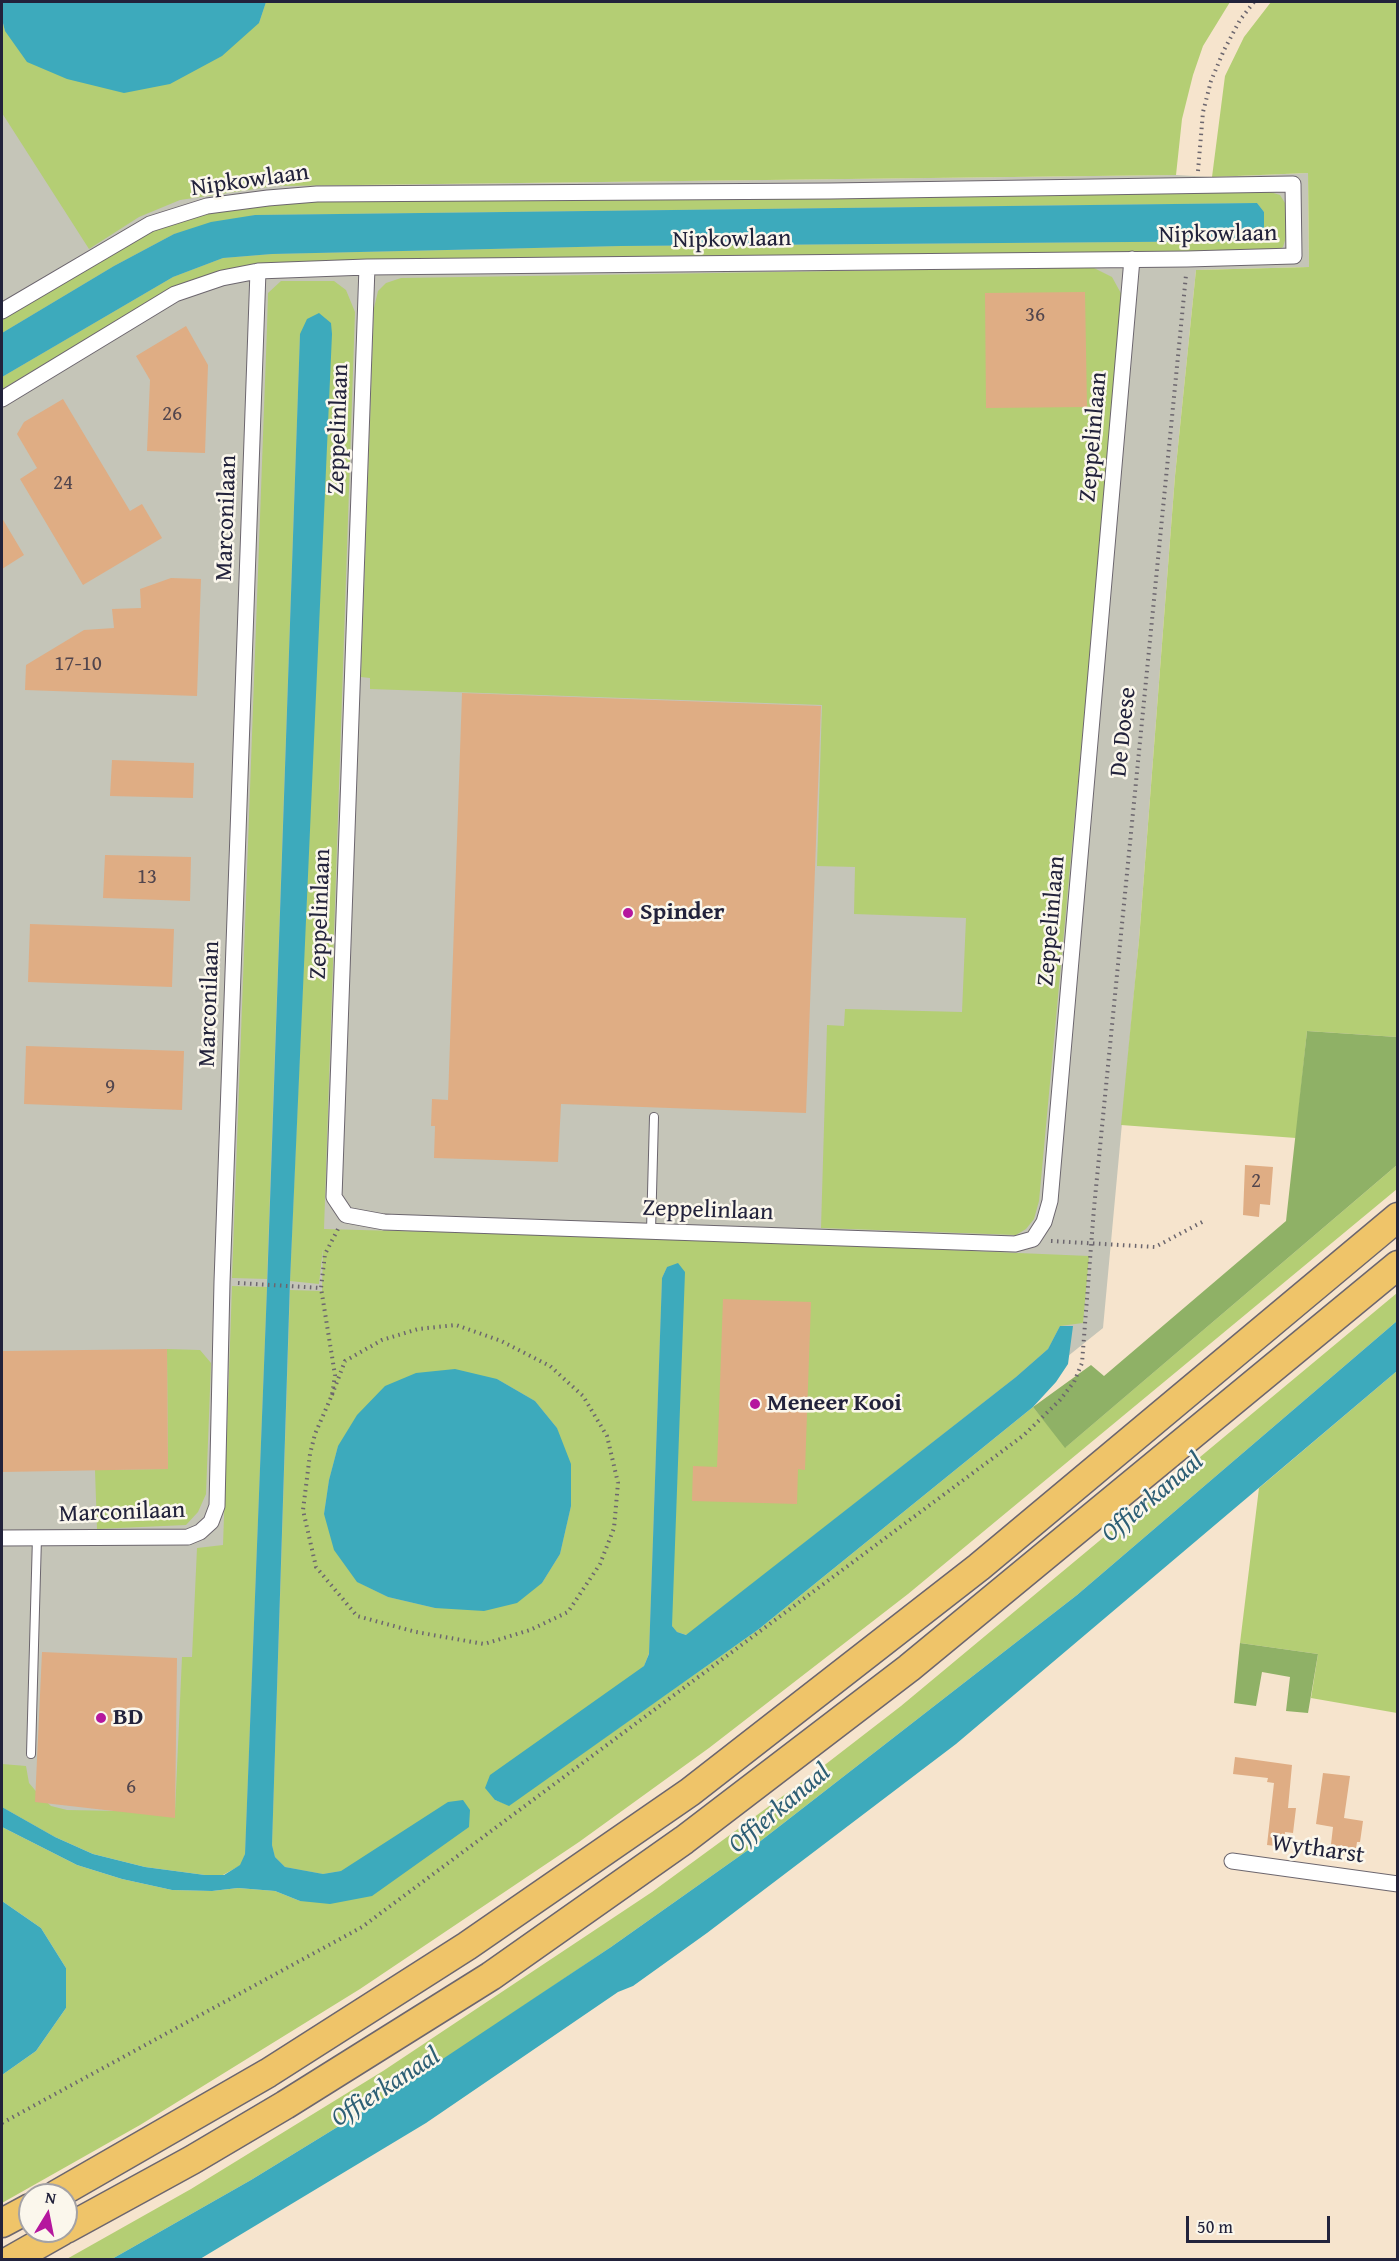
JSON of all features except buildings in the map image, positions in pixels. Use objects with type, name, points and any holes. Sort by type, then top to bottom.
[{"type":"highway","points":[[77,2183],[268,2073],[358,2016],[467,1946],[690,1792],[979,1566],[1398,1217]]},
{"type":"highway","points":[[78,2222],[285,2105],[491,1976],[684,1840],[909,1668],[1398,1265]]},
{"type":"highway","points":[[2,2223],[18,2214]]},
{"type":"highway","points":[[11,2259],[40,2243]]},
{"type":"street","name":"Nipkowlaan","points":[[2,311],[150,224],[207,206],[268,198],[317,194],[830,191],[1293,184],[1294,255],[1187,259],[368,267],[258,272],[222,278],[175,294],[2,399]]},
{"type":"street","name":"Zeppelinlaan","points":[[368,267],[334,1197],[346,1215],[384,1222],[1015,1244],[1033,1239],[1044,1222],[1051,1194],[1132,259]]},
{"type":"street","name":"Marconilaan","points":[[2,1538],[188,1537],[200,1532],[212,1522],[217,1506],[222,1282],[258,272]]},
{"type":"street","name":"Wytharst","points":[[1232,1861],[1398,1884]]},
{"type":"lane","points":[[651,1231],[654,1117]]},
{"type":"lane","points":[[31,1754],[37,1537]]},
{"type":"path","points":[[1198,184],[1203,112],[1211,81],[1229,40],[1254,2]]},
{"type":"path","name":"De Doese","points":[[2,2123],[362,1927],[1024,1435],[1060,1400],[1074,1382],[1082,1363],[1094,1208],[1183,319],[1187,259]]},
{"type":"path","points":[[332,1395],[345,1361],[382,1340],[418,1329],[456,1325],[501,1341],[550,1366],[583,1396],[607,1436],[618,1483],[614,1528],[600,1564],[568,1612],[530,1630],[484,1644],[416,1632],[357,1616],[316,1567],[303,1510],[310,1454],[315,1434],[332,1395],[335,1375],[321,1288],[325,1254],[346,1215]]},
{"type":"path","points":[[1033,1239],[1155,1247],[1206,1220]]},
{"type":"path","points":[[222,1282],[321,1288]]},
{"type":"shaded area","points":[[2,2],[376,2],[349,185],[1176,175],[1212,177],[1308,173],[1309,267],[1196,270],[1175,476],[1139,940],[1103,1328],[699,1652],[358,1885],[55,1837],[2,1807]]},
{"type":"green space","points":[[266,2],[1230,2],[1203,46],[1193,75],[1182,119],[1176,175],[275,186],[180,200],[139,217],[89,249],[2,113],[2,19],[5,31],[259,23]]},
{"type":"green space","points":[[1271,2],[1397,2],[1397,1037],[1307,1031],[1296,1138],[1121,1125],[1139,940],[1175,476],[1196,270],[1309,267],[1308,173],[1212,177],[1225,76],[1244,37]]},
{"type":"green space","points":[[1270,192],[1280,195],[1285,203],[1286,237],[1283,247],[1277,250],[282,262],[252,265],[223,270],[162,294],[2,389],[2,377],[173,277],[223,258],[272,254],[621,246],[1257,241],[1264,231],[1264,212],[1257,203],[255,215],[174,234],[114,266],[2,333],[2,320],[147,234],[193,215],[246,205],[301,202]]},
{"type":"green space","points":[[1092,267],[1112,277],[1123,297],[1039,1201],[1034,1219],[1026,1229],[1016,1235],[821,1228],[827,1025],[844,1026],[845,1009],[962,1012],[966,918],[854,914],[855,867],[817,866],[822,705],[370,689],[370,678],[361,677],[374,308],[378,291],[386,283],[401,278]]},
{"type":"green space","points":[[281,281],[334,281],[346,290],[355,312],[324,1229],[690,1239],[1089,1256],[1083,1323],[1060,1326],[1048,1349],[1016,1377],[687,1635],[677,1632],[672,1626],[667,1267],[662,1278],[649,1653],[644,1666],[495,1800],[509,1805],[759,1629],[1033,1407],[1066,1447],[1397,1165],[1397,1189],[908,1594],[709,1748],[579,1842],[360,1989],[140,2125],[37,2183],[18,2183],[18,2194],[2,2203],[2,2075],[36,2051],[66,2008],[66,1968],[41,1928],[2,1901],[2,1827],[77,1865],[122,1879],[172,1890],[212,1891],[238,1888],[275,1891],[300,1901],[341,1871],[323,1874],[285,1867],[275,1857],[272,1845],[290,1290],[322,1291],[323,1248],[319,1284],[290,1281],[331,323],[300,334],[267,1279],[232,1278],[268,293]],"holes":[[[497,1379],[535,1401],[557,1428],[571,1506],[560,1554],[542,1583],[435,1608],[388,1597],[358,1582],[324,1514],[329,1480],[338,1446]]]},
{"type":"green space","points":[[1307,1031],[1397,1037],[1397,1165],[1065,1448],[1033,1407],[1091,1365],[1104,1376],[1286,1221]]},
{"type":"green space","points":[[232,1286],[267,1287],[245,1854],[241,1865],[223,1875],[205,1875],[145,1867],[93,1854],[55,1837],[2,1807],[2,1764],[26,1766],[29,1783],[51,1806],[67,1810],[175,1812],[182,1657],[192,1657],[197,1548],[223,1545]]},
{"type":"green space","points":[[1397,1293],[1397,1321],[1077,1595],[758,1843],[611,1947],[467,2044],[251,2180],[112,2259],[65,2260],[191,2189],[383,2071],[652,1892],[813,1774],[901,1706]]},
{"type":"green space","points":[[167,1349],[200,1350],[211,1363],[206,1494],[198,1512],[186,1525],[97,1529],[95,1470],[168,1469]]},
{"type":"green space","points":[[1397,1371],[1397,1713],[1311,1698],[1318,1654],[1240,1643],[1259,1488]]},
{"type":"green space","points":[[1240,1643],[1318,1654],[1308,1713],[1286,1711],[1290,1677],[1262,1672],[1256,1706],[1234,1703]]},
{"type":"water","points":[[2,2],[266,2],[259,23],[222,56],[170,84],[124,93],[67,79],[27,62],[5,31]]},
{"type":"water","points":[[1257,203],[1264,212],[1264,231],[1257,241],[621,246],[272,254],[223,258],[173,277],[2,377],[2,333],[114,266],[174,234],[211,222],[255,215]]},
{"type":"water","points":[[319,313],[331,323],[332,334],[290,1281],[272,1845],[275,1857],[285,1867],[323,1874],[341,1871],[448,1802],[463,1800],[470,1810],[469,1827],[372,1896],[330,1904],[300,1901],[275,1891],[238,1888],[212,1891],[172,1890],[122,1879],[77,1865],[2,1827],[2,1807],[55,1837],[93,1854],[145,1867],[205,1875],[224,1875],[240,1865],[245,1854],[300,334],[307,319]]},
{"type":"water","points":[[678,1263],[685,1272],[672,1626],[677,1632],[686,1635],[1016,1377],[1048,1349],[1060,1326],[1073,1326],[1068,1364],[1056,1382],[1033,1407],[759,1629],[509,1806],[495,1800],[485,1788],[490,1775],[644,1666],[649,1654],[662,1278],[667,1267]]},
{"type":"water","points":[[1397,1321],[1397,1371],[956,1744],[707,1933],[633,1986],[618,1992],[426,2123],[200,2259],[112,2259],[251,2180],[375,2104],[611,1947],[758,1843],[1077,1595]]},
{"type":"water","points":[[455,1369],[497,1379],[535,1401],[557,1428],[571,1464],[571,1506],[560,1554],[542,1583],[517,1603],[484,1611],[435,1608],[388,1597],[357,1582],[334,1550],[324,1514],[329,1480],[338,1446],[357,1415],[385,1386],[416,1373]]},
{"type":"water","points":[[2,1901],[41,1928],[66,1968],[66,2008],[36,2051],[2,2075]]},
{"type":"place","name":"Spinder","points":[[628,913]]},
{"type":"place","name":"Meneer Kooi","points":[[755,1404]]},
{"type":"place","name":"BD","points":[[101,1718]]},
{"type":"water label","name":"Offierkanaal","points":[[1153,1498]]},
{"type":"water label","name":"Offierkanaal","points":[[780,1809]]},
{"type":"water label","name":"Offierkanaal","points":[[386,2088]]}]
